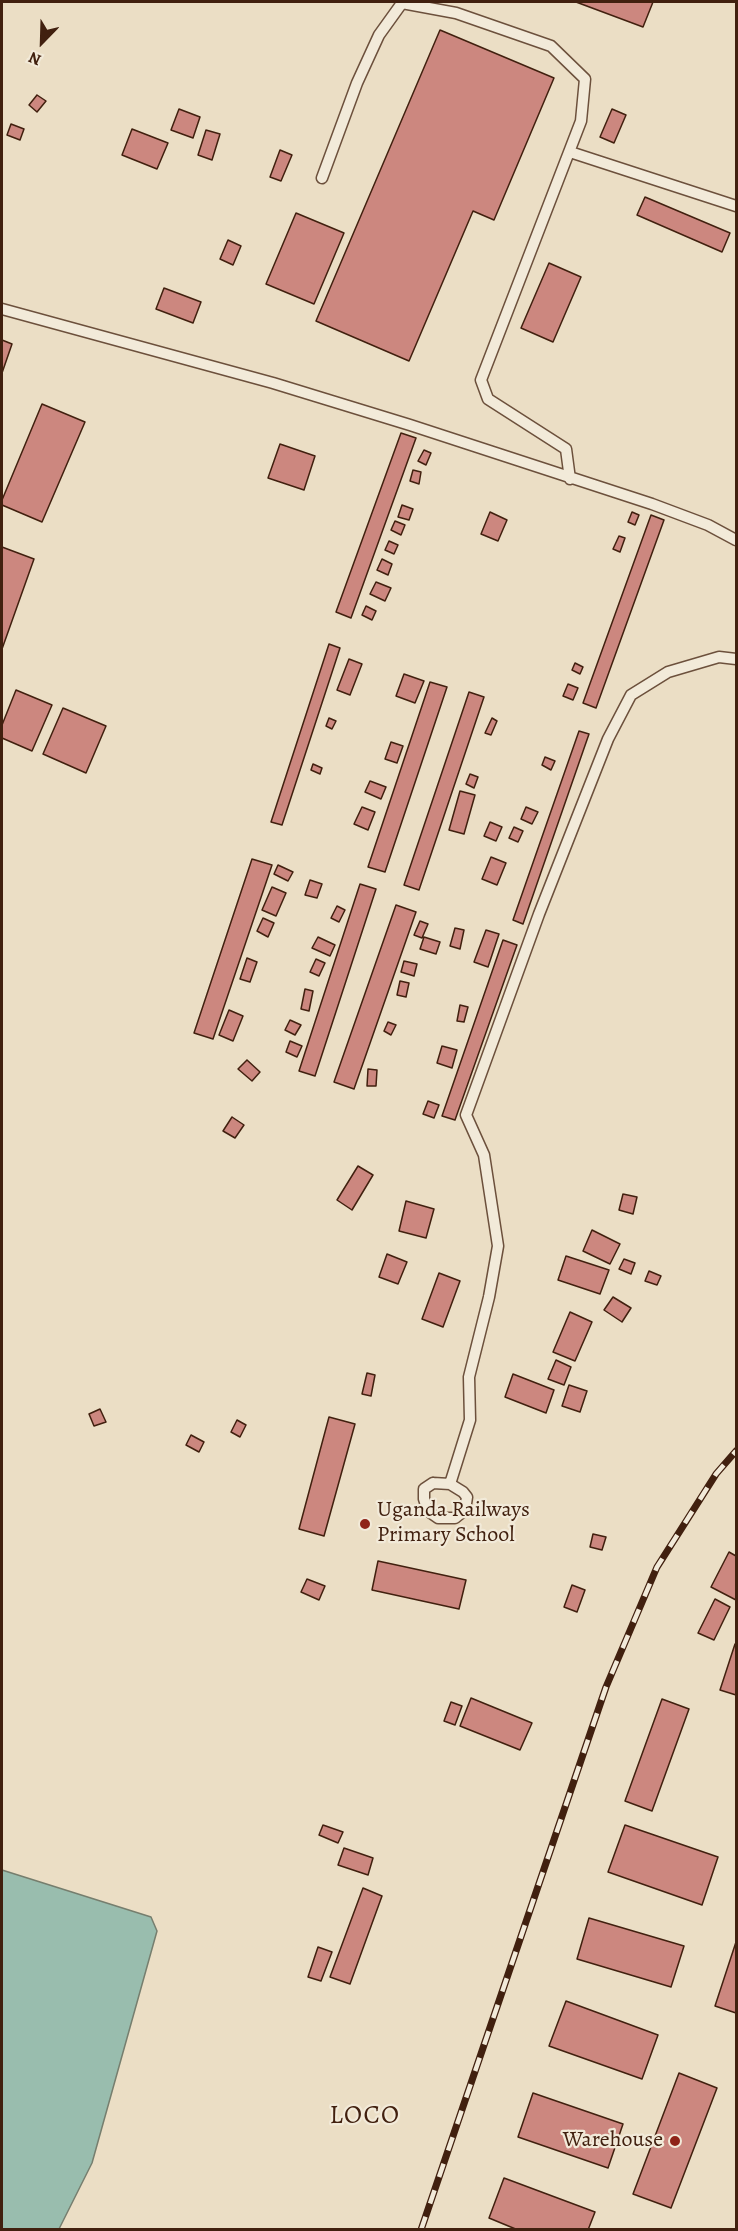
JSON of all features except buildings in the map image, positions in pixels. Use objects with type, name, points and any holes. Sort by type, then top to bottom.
[{"type":"lane","points":[[322,178],[357,83],[379,35],[402,3],[456,13],[551,46],[585,79],[581,121],[481,380],[488,399],[566,449],[570,479]]},
{"type":"lane","points":[[570,152],[736,206]]},
{"type":"lane","points":[[2,309],[273,383],[410,425],[652,504],[708,525],[736,540]]},
{"type":"lane","points":[[450,1484],[470,1420],[469,1377],[489,1298],[498,1246],[484,1155],[466,1115],[539,914],[608,739],[632,695],[668,672],[719,657],[736,659]]},
{"type":"shaded area","points":[[2,1870],[151,1917],[157,1931],[92,2163],[59,2229],[2,2229]]},
{"type":"railway","points":[[421,2230],[606,1687],[657,1567],[716,1474],[736,1451]]},
{"type":"place","name":"Uganda Railways Primary School","points":[[365,1524]]},
{"type":"place","name":"Warehouse","points":[[675,2141]]},
{"type":"district","name":"LOCO","points":[[365,2117]]}]
